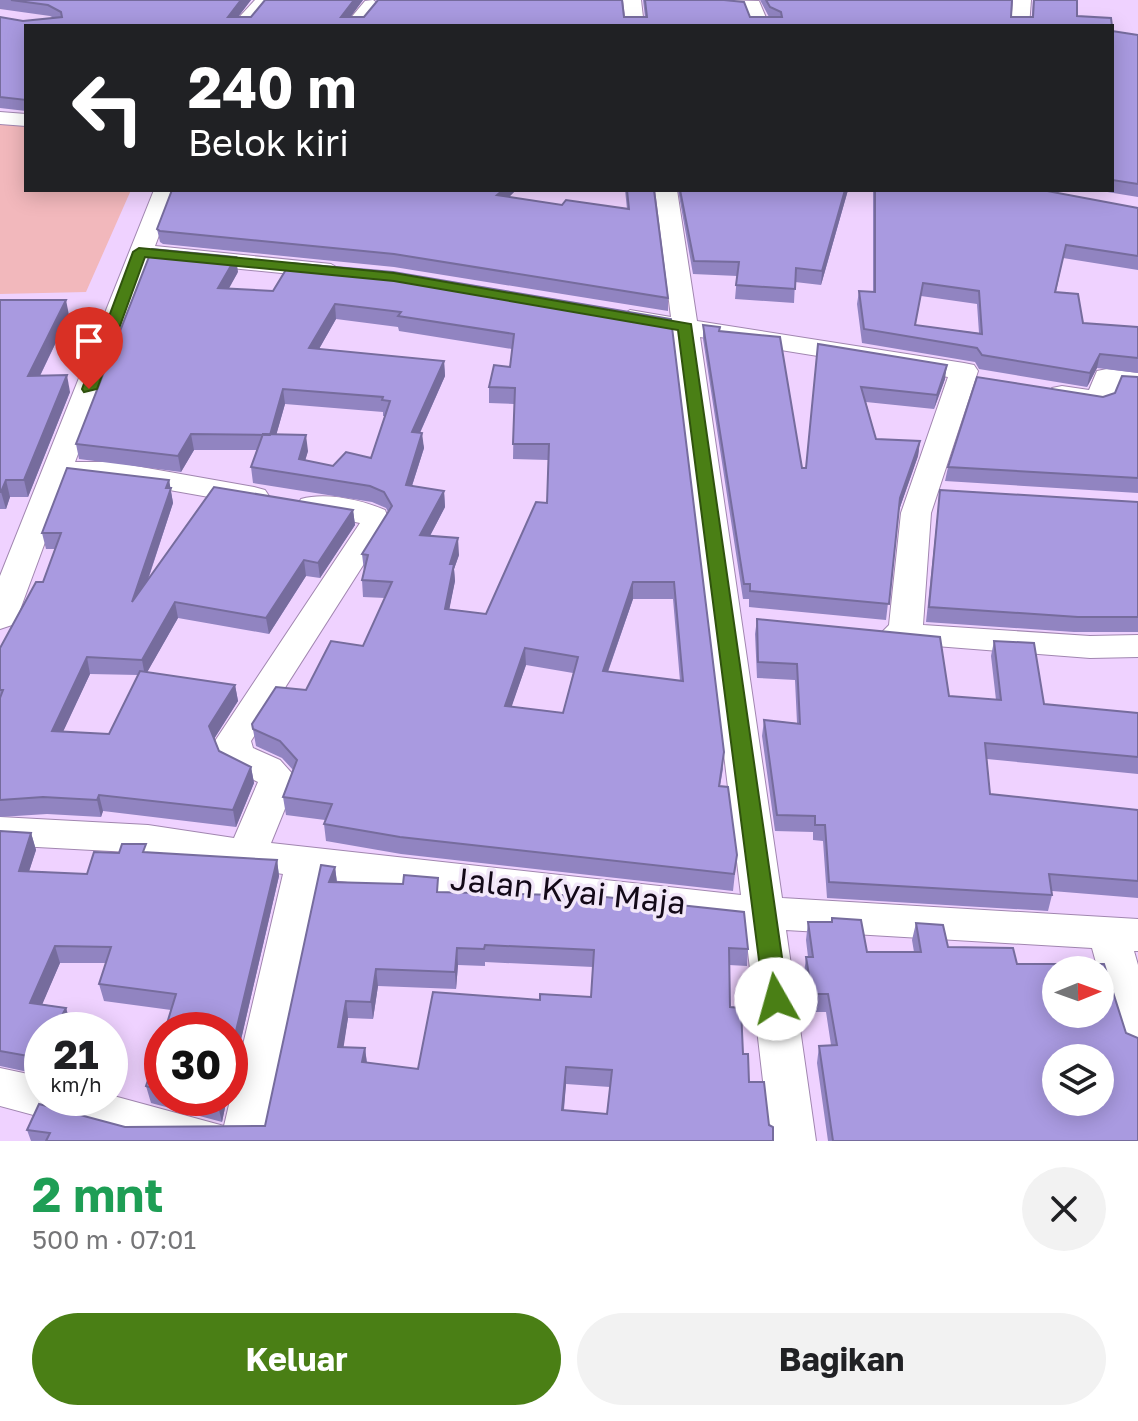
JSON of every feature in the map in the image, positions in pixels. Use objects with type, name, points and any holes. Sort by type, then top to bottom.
[{"type":"street","points":[[242,24],[265,0]]},
{"type":"street","points":[[632,0],[635,24]]},
{"type":"street","points":[[721,0],[722,3],[753,5],[759,24]]},
{"type":"street","points":[[1022,0],[1024,24]]},
{"type":"street","points":[[355,24],[371,5]]},
{"type":"street","points":[[0,118],[24,120]]},
{"type":"street","points":[[0,618],[164,192]]},
{"type":"street","points":[[666,192],[685,327],[741,619],[765,913],[793,1141]]},
{"type":"street","points":[[139,252],[362,274]]},
{"type":"street","points":[[599,312],[964,371],[916,513],[905,635]]},
{"type":"street","points":[[1038,390],[1099,400],[1107,377],[1138,381]]},
{"type":"street","points":[[962,378],[993,382]]},
{"type":"street","points":[[59,471],[113,471],[157,477],[246,495],[361,511],[374,517],[375,523],[233,741],[236,756],[267,769],[278,779],[247,854]]},
{"type":"street","points":[[924,492],[954,494]]},
{"type":"street","points":[[860,631],[1090,647],[1138,646]]},
{"type":"street","name":"Jalan Kyai Maja","points":[[0,831],[148,839],[305,862],[765,913],[1123,934]]},
{"type":"street","points":[[243,1141],[305,862]]},
{"type":"street","points":[[1123,934],[1138,1036]]},
{"type":"street","points":[[0,1087],[24,1092]]},
{"type":"street","points":[[113,1116],[210,1141]]},
{"type":"shaded area","points":[[0,124],[24,126],[24,192],[130,192],[86,292],[0,294]]},
{"type":"building","points":[[11,0],[241,0],[228,17],[251,17],[265,0],[354,0],[341,17],[364,17],[378,0],[622,0],[624,17],[647,17],[645,0],[724,0],[744,2],[750,17],[782,17],[781,12],[770,7],[766,0],[1012,0],[1011,17],[1033,17],[1034,0],[1077,0],[1077,16],[1111,18],[1112,24],[24,24],[24,100],[0,97],[0,17],[23,21],[62,17],[61,12],[48,5]]},
{"type":"building","points":[[1114,31],[1138,35],[1138,184],[1114,180]]},
{"type":"building","points":[[171,192],[501,192],[497,195],[562,205],[566,200],[629,209],[627,192],[654,192],[668,298],[394,254],[157,229]]},
{"type":"building","points":[[680,192],[844,192],[822,271],[796,268],[795,289],[736,285],[739,262],[694,261]]},
{"type":"building","points":[[875,192],[1053,192],[1138,208],[1138,256],[1066,245],[1055,292],[1078,294],[1083,323],[1138,327],[1138,358],[1100,354],[1090,373],[982,355],[977,348],[864,329],[859,291],[875,292]],"holes":[[[923,283],[979,291],[982,334],[915,325]]]},
{"type":"building","points":[[152,249],[236,257],[218,288],[273,291],[290,263],[393,272],[671,319],[724,752],[719,786],[728,787],[737,855],[734,874],[400,837],[324,824],[332,804],[283,797],[297,760],[280,741],[253,729],[252,724],[276,687],[306,690],[331,641],[363,646],[392,582],[362,580],[368,555],[362,554],[392,506],[384,492],[370,486],[251,467],[263,435],[191,434],[178,456],[76,444]],"holes":[[[335,304],[401,312],[398,316],[514,334],[510,367],[494,365],[489,387],[515,388],[513,444],[549,444],[547,503],[536,502],[486,614],[445,609],[454,564],[450,564],[458,538],[420,535],[444,491],[406,485],[422,433],[412,432],[444,361],[309,348]],[[283,389],[383,397],[382,400],[390,401],[371,458],[346,452],[333,466],[299,459],[306,435],[270,434]],[[633,582],[674,582],[683,681],[603,671]],[[525,648],[578,657],[563,713],[505,706]]]},
{"type":"building","points":[[0,300],[66,300],[28,376],[67,375],[24,480],[6,480],[1,492],[0,492]]},
{"type":"building","points":[[703,325],[720,327],[719,331],[780,337],[802,468],[806,468],[818,344],[947,365],[937,395],[861,387],[876,439],[920,441],[900,498],[889,604],[750,591],[750,584],[744,584]]},
{"type":"building","points":[[1122,376],[1138,377],[1138,478],[948,467],[977,377],[1103,397],[1115,393]]},
{"type":"building","points":[[67,468],[169,480],[166,488],[171,488],[132,602],[214,487],[353,510],[318,563],[304,560],[266,618],[175,602],[142,660],[87,657],[52,731],[109,734],[140,671],[235,685],[209,726],[219,751],[251,767],[233,810],[99,795],[97,800],[43,797],[0,800],[0,698],[3,690],[0,690],[0,648],[36,582],[43,582],[61,533],[42,533]]},
{"type":"building","points":[[940,490],[1138,502],[1138,617],[1078,617],[929,607]]},
{"type":"building","points":[[757,619],[940,637],[949,696],[1001,700],[994,641],[1034,643],[1044,704],[1138,713],[1138,757],[985,743],[990,794],[1138,810],[1138,881],[1049,874],[1052,895],[829,882],[825,825],[815,825],[815,816],[777,815],[764,720],[800,724],[797,664],[758,662]]},
{"type":"building","points":[[0,831],[31,833],[19,871],[87,874],[94,852],[119,853],[122,844],[146,844],[143,852],[277,860],[241,1012],[170,1012],[176,994],[99,984],[111,947],[55,946],[30,1003],[66,1008],[64,1012],[24,1012],[24,1055],[0,1051]]},
{"type":"building","points":[[321,865],[335,867],[329,882],[403,884],[404,875],[438,878],[437,892],[596,896],[744,912],[748,949],[729,948],[730,1007],[741,1008],[743,1054],[748,1054],[749,1082],[764,1082],[773,1141],[46,1141],[50,1133],[27,1130],[33,1116],[84,1116],[125,1127],[265,1126]],"holes":[[[485,945],[594,950],[591,997],[540,994],[540,1000],[433,992],[418,1069],[362,1062],[365,1048],[338,1047],[346,1001],[371,1002],[376,969],[455,972],[457,948],[484,949]],[[566,1067],[612,1070],[607,1114],[562,1110]]]},
{"type":"building","points":[[832,918],[861,920],[867,952],[921,952],[916,923],[943,925],[948,947],[1013,948],[1017,964],[1042,964],[1042,1028],[1114,1028],[1114,995],[1126,1033],[1138,1038],[1138,1141],[833,1141],[819,1046],[837,1045],[828,994],[812,994],[806,957],[813,957],[808,922],[832,922]]},
{"type":"route","points":[[89,389],[139,252],[394,277],[685,327],[776,999]]}]
